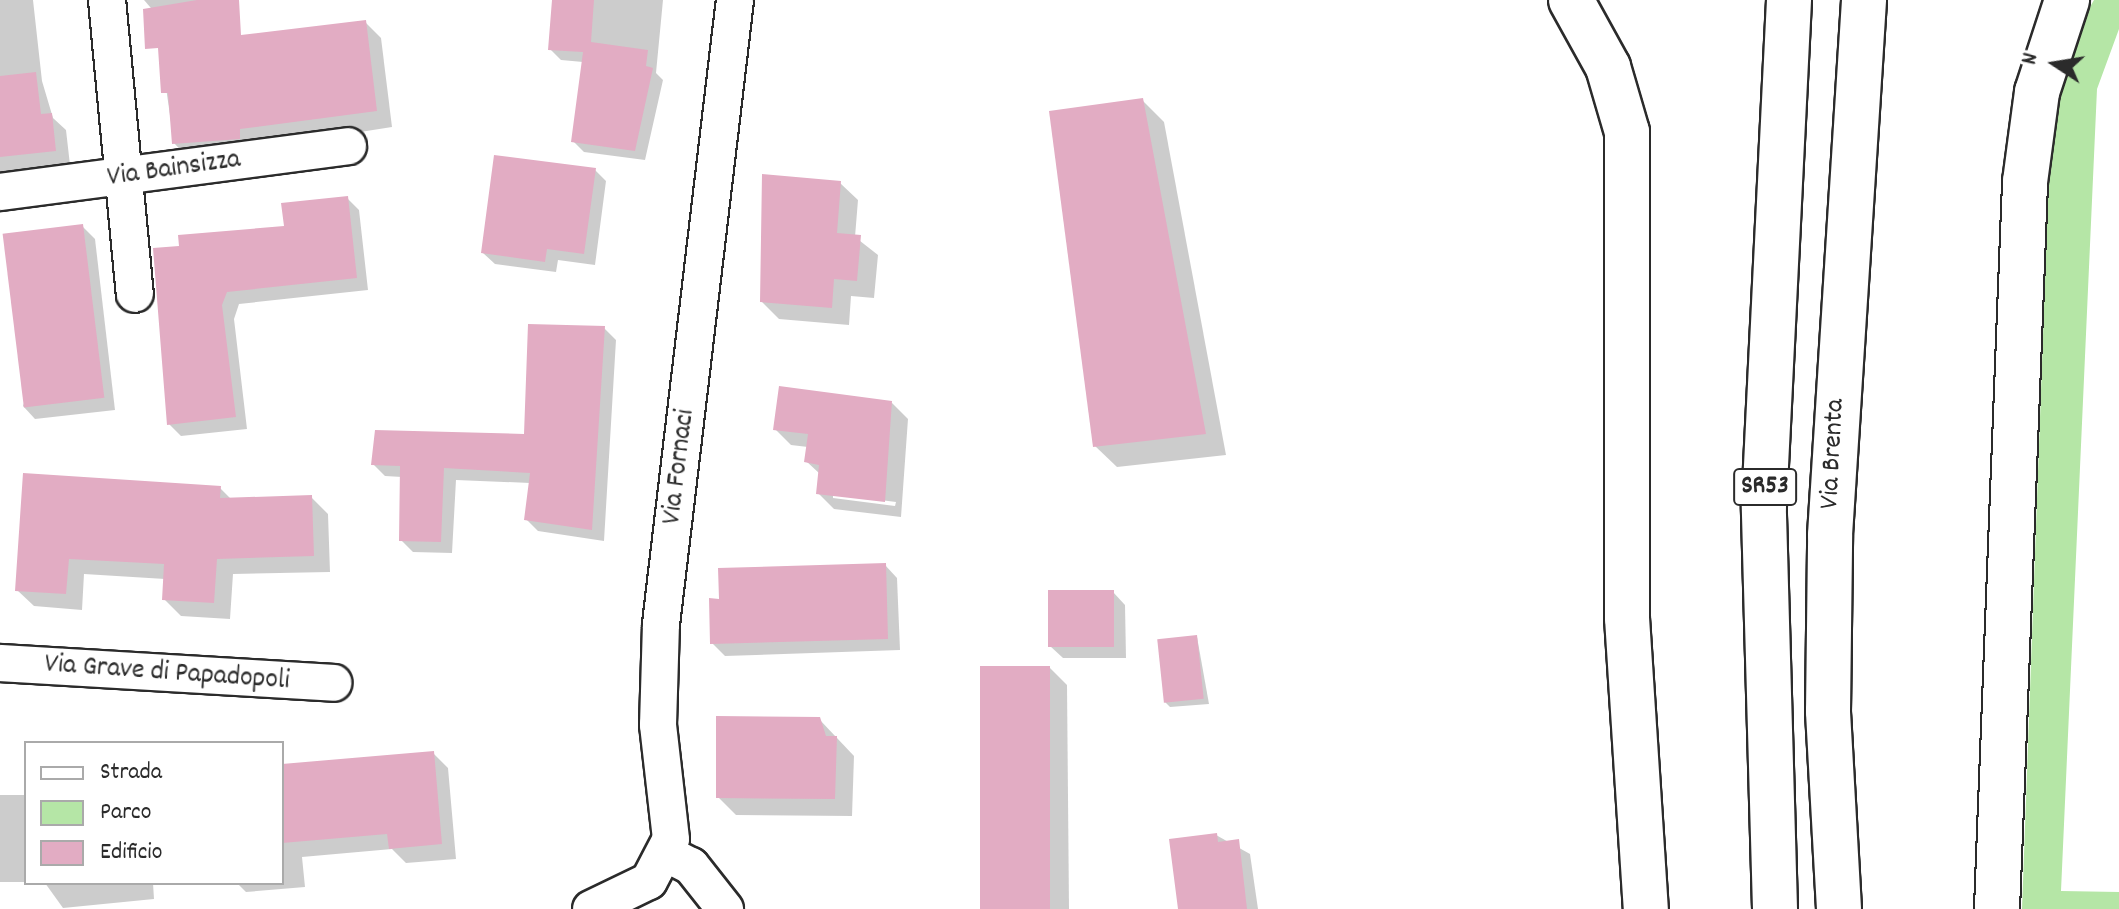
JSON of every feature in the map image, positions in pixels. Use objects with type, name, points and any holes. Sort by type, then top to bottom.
[{"type":"highway","points":[[1571,0],[1608,67],[1627,132],[1627,618],[1646,909]]},
{"type":"highway","name":"SR53","points":[[1775,909],[1764,506],[1789,0]]},
{"type":"highway","name":"Via Brenta","points":[[1839,909],[1828,711],[1830,535],[1864,0]]},
{"type":"highway","points":[[1997,909],[2025,182],[2037,92],[2067,0]]},
{"type":"street","points":[[107,0],[135,294]]},
{"type":"street","name":"Via Fornaci","points":[[667,854],[673,826],[658,725],[661,624],[735,0]]},
{"type":"street","name":"Via Bainsizza","points":[[0,192],[348,146]]},
{"type":"street","name":"Via Grave di Papadopoli","points":[[0,663],[333,683]]},
{"type":"street","points":[[591,909],[649,881],[667,854],[691,866],[725,909]]},
{"type":"green space","points":[[2094,0],[2119,0],[2119,29],[2097,89],[2061,891],[2119,892],[2119,909],[2022,909],[2051,117],[2072,38]]},
{"type":"building","points":[[197,0],[239,0],[241,35],[366,20],[377,111],[240,129],[240,139],[172,144],[168,93],[161,93],[158,48],[145,49],[143,9]]},
{"type":"building","points":[[552,0],[594,0],[591,42],[648,50],[646,66],[653,68],[635,151],[571,142],[583,52],[548,50]]},
{"type":"building","points":[[36,72],[41,114],[52,113],[56,151],[0,157],[0,76]]},
{"type":"building","points":[[1143,98],[1206,434],[1093,447],[1049,111]]},
{"type":"building","points":[[494,155],[596,168],[584,254],[547,249],[545,262],[481,253]]},
{"type":"building","points":[[762,174],[841,181],[837,233],[861,235],[857,281],[834,279],[832,308],[760,302]]},
{"type":"building","points":[[348,196],[357,278],[227,292],[222,305],[236,417],[167,425],[153,248],[179,246],[178,235],[284,226],[281,203]]},
{"type":"building","points":[[83,224],[104,398],[24,408],[3,234]]},
{"type":"building","points":[[528,324],[605,326],[592,530],[524,520],[530,473],[444,468],[441,542],[399,541],[400,466],[371,465],[375,430],[524,434]]},
{"type":"building","points":[[779,386],[892,401],[885,502],[816,494],[819,465],[804,462],[808,434],[773,430]]},
{"type":"building","points":[[23,473],[221,486],[220,498],[312,495],[314,556],[217,559],[214,603],[162,600],[164,564],[69,559],[66,594],[15,591]]},
{"type":"building","points":[[886,563],[888,639],[710,644],[709,598],[719,599],[718,568]]},
{"type":"building","points":[[1048,590],[1114,590],[1114,647],[1048,647]]},
{"type":"building","points":[[1197,635],[1204,699],[1164,703],[1157,639]]},
{"type":"building","points":[[980,666],[1050,666],[1050,909],[980,909]]},
{"type":"building","points":[[716,716],[820,717],[826,736],[837,736],[835,799],[716,798]]},
{"type":"building","points":[[434,751],[442,844],[389,849],[387,834],[284,843],[284,764]]},
{"type":"building","points":[[1217,833],[1218,842],[1239,839],[1247,909],[1178,909],[1169,839]]}]
